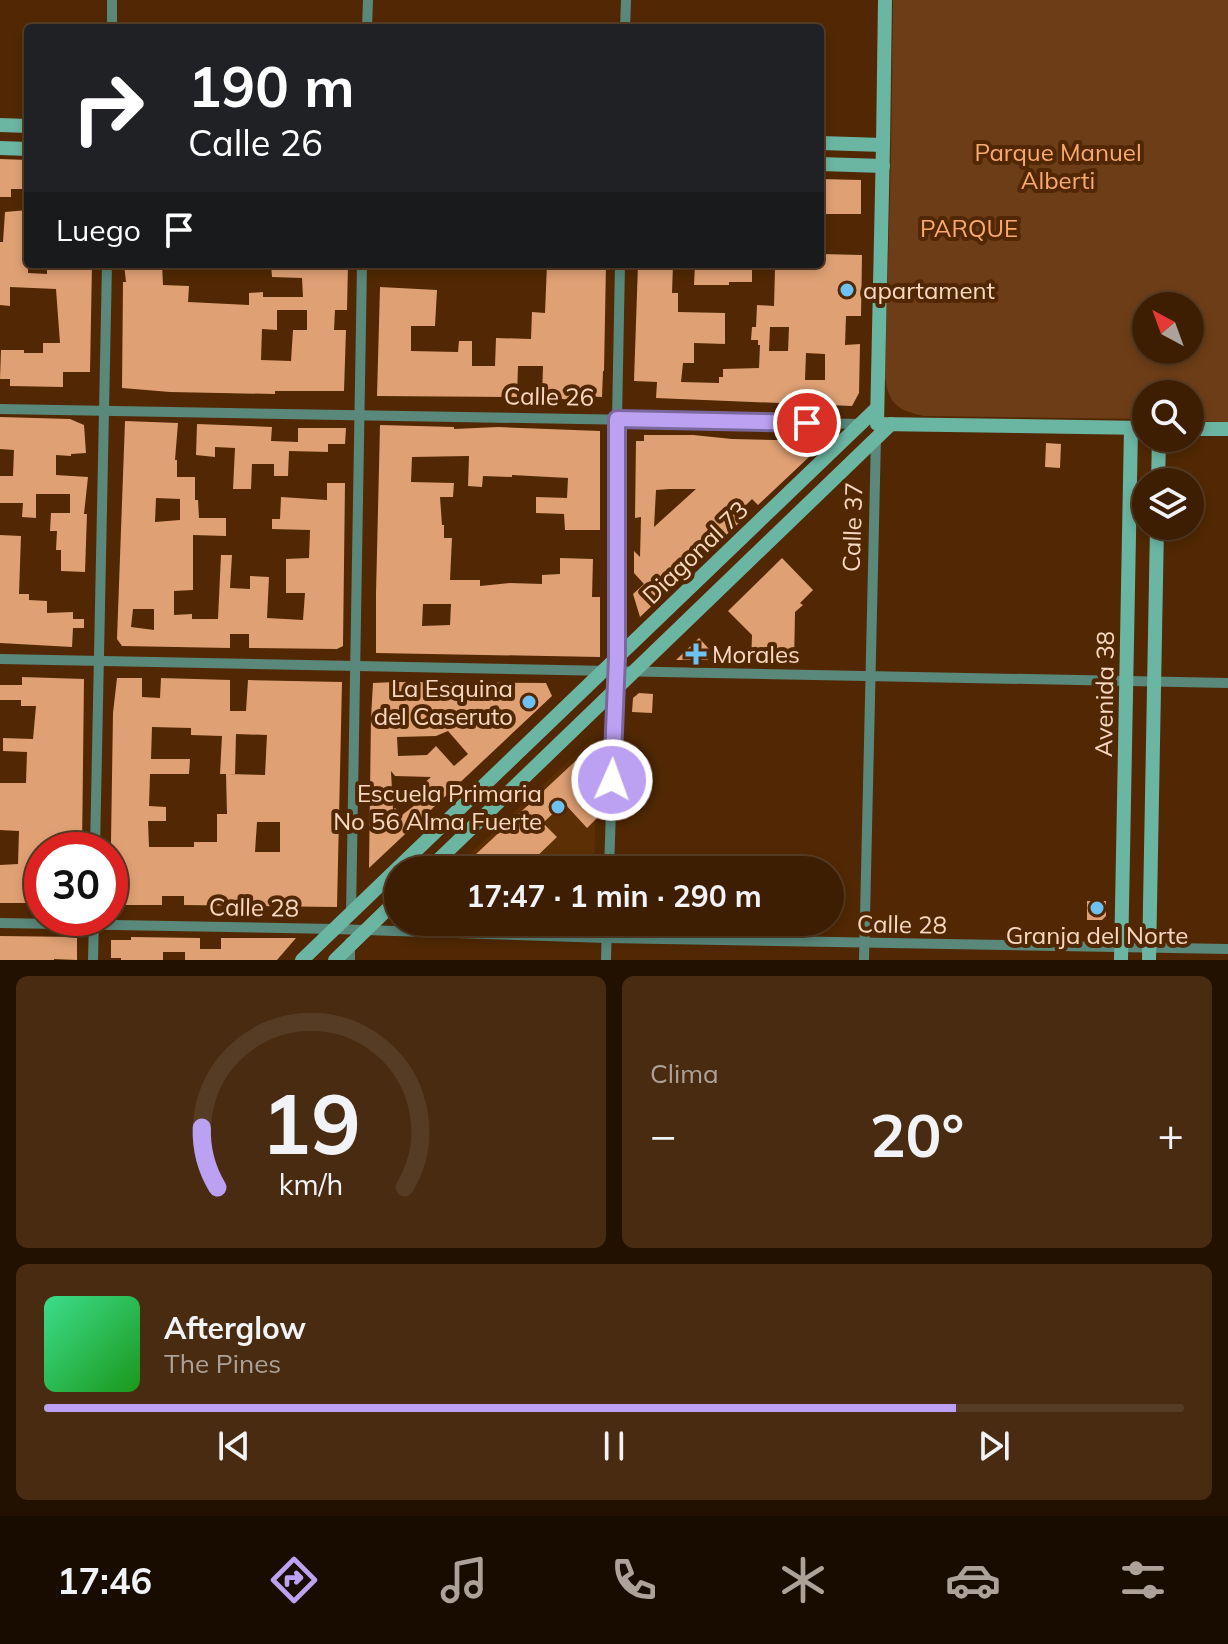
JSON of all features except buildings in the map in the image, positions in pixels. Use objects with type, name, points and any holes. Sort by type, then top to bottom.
[{"type":"main road","name":"Calle 37","points":[[880,423],[885,0]]},
{"type":"main road","points":[[0,125],[24,126]]},
{"type":"main road","points":[[824,143],[883,145]]},
{"type":"main road","points":[[0,148],[24,149]]},
{"type":"main road","points":[[824,164],[883,166]]},
{"type":"main road","points":[[880,423],[1132,428]]},
{"type":"main road","name":"Diagonal 73","points":[[302,960],[612,667],[860,424],[880,423]]},
{"type":"main road","name":"Diagonal 73","points":[[442,856],[633,672],[880,423]]},
{"type":"main road","points":[[1204,429],[1228,429]]},
{"type":"main road","name":"Avenida 38","points":[[1121,954],[1126,681],[1137,452]]},
{"type":"main road","name":"Avenida 38","points":[[1149,954],[1157,540]]},
{"type":"main road","points":[[335,960],[350,953],[366,930],[384,913]]},
{"type":"street","points":[[112,0],[112,24]]},
{"type":"street","points":[[367,24],[368,0]]},
{"type":"street","points":[[625,24],[626,0]]},
{"type":"street","points":[[95,832],[107,268]]},
{"type":"street","points":[[350,953],[362,268]]},
{"type":"street","points":[[609,856],[615,689],[612,667],[620,268]]},
{"type":"street","name":"Calle 26","points":[[0,409],[860,424]]},
{"type":"street","name":"Calle 37","points":[[864,960],[870,676],[880,423]]},
{"type":"street","points":[[0,659],[612,667],[633,672],[1228,683]]},
{"type":"street","name":"Calle 28","points":[[0,923],[24,922]]},
{"type":"street","name":"Calle 28","points":[[128,922],[864,943],[1121,954],[1228,949]]},
{"type":"street","points":[[93,960],[94,936]]},
{"type":"street","points":[[606,938],[606,960]]},
{"type":"shaded area","name":"Escuela Primaria No 56 Alma Fuerte","points":[[592,739],[597,744],[594,856],[468,856]]},
{"type":"green space","name":"Parque Manuel Alberti","points":[[893,0],[1228,0],[1228,422],[1204,421],[1204,380],[1132,380],[1132,419],[924,416],[896,405],[889,394],[885,377]]},
{"type":"place","name":"apartament","points":[[847,290]]},
{"type":"place","name":"Morales","points":[[696,654]]},
{"type":"place","name":"La Esquina del Caseruto","points":[[529,702]]},
{"type":"place","name":"Escuela Primaria No 56 Alma Fuerte","points":[[558,807]]},
{"type":"place","name":"Granja del Norte","points":[[1097,908]]},
{"type":"route","points":[[612,780],[617,658],[617,419],[807,423]]},
{"type":"park label","name":"PARQUE","points":[[969,228]]}]
